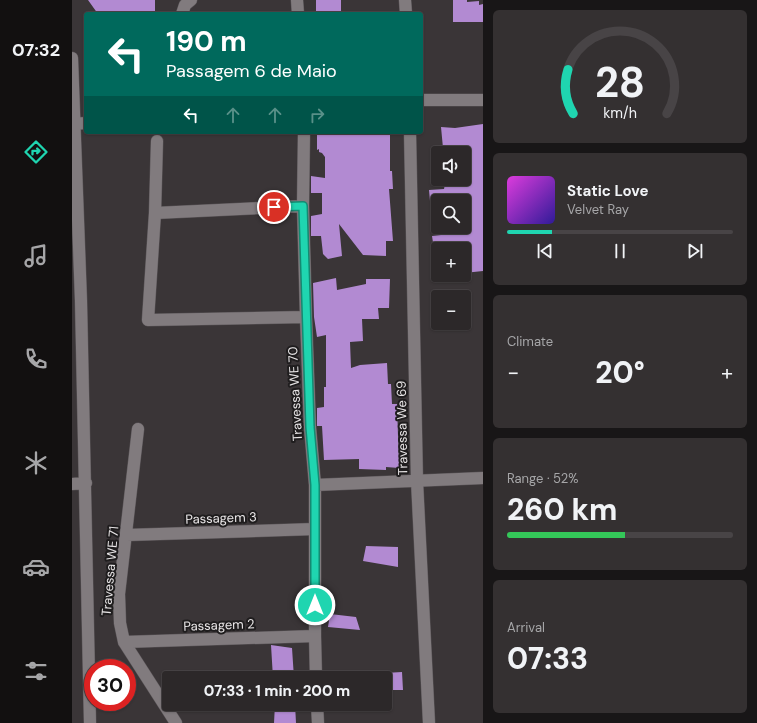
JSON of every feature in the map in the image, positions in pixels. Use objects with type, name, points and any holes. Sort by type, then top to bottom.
[{"type":"street","points":[[183,12],[186,5],[191,0]]},
{"type":"street","points":[[297,0],[298,12]]},
{"type":"street","points":[[405,0],[406,12]]},
{"type":"street","points":[[72,58],[78,124],[90,723]]},
{"type":"street","points":[[423,100],[483,100]]},
{"type":"street","name":"Travessa WE 70","points":[[304,134],[303,206],[306,317],[310,427],[315,485],[316,671]]},
{"type":"street","name":"Travessa We 69","points":[[410,134],[417,481],[429,723]]},
{"type":"street","points":[[157,141],[155,213],[148,320],[306,317]]},
{"type":"street","points":[[155,213],[303,206]]},
{"type":"street","name":"Travessa WE 71","points":[[138,429],[119,609],[120,623],[124,642],[176,723]]},
{"type":"street","points":[[315,485],[483,478]]},
{"type":"street","points":[[72,484],[86,483]]},
{"type":"street","name":"Passagem 3","points":[[127,535],[315,529]]},
{"type":"street","name":"Passagem 2","points":[[124,642],[315,636]]},
{"type":"street","points":[[317,711],[318,723]]},
{"type":"building","points":[[88,0],[155,0],[155,12],[97,12]]},
{"type":"building","points":[[316,0],[341,0],[341,12],[316,12]]},
{"type":"building","points":[[453,0],[467,0],[467,2],[479,1],[479,5],[483,4],[483,22],[453,22]]},
{"type":"building","points":[[483,124],[483,271],[471,272],[471,242],[433,242],[432,236],[471,234],[471,194],[431,194],[430,201],[429,190],[444,189],[445,186],[471,186],[471,146],[443,146],[441,127],[455,128]]},
{"type":"building","points":[[317,134],[390,134],[390,171],[392,171],[393,189],[389,189],[393,241],[386,241],[386,256],[363,255],[339,224],[342,256],[328,259],[323,254],[321,236],[311,236],[311,216],[322,214],[322,193],[311,193],[311,176],[325,178],[325,157],[319,152],[319,149],[317,150]]},
{"type":"building","points":[[336,278],[337,290],[366,284],[366,279],[390,279],[389,308],[378,308],[379,319],[362,319],[363,341],[350,342],[351,368],[360,365],[387,363],[388,384],[391,384],[392,404],[397,404],[399,468],[386,467],[386,470],[359,469],[359,459],[324,460],[322,426],[317,426],[317,408],[324,407],[324,387],[326,387],[326,335],[317,337],[314,317],[313,283]]},
{"type":"building","points":[[366,546],[398,547],[398,567],[363,561]]},
{"type":"building","points":[[330,614],[356,617],[360,630],[328,627]]},
{"type":"building","points":[[271,645],[292,648],[294,671],[273,671]]},
{"type":"building","points":[[402,672],[403,690],[392,690],[392,673]]},
{"type":"building","points":[[275,711],[295,711],[296,723],[274,723]]},
{"type":"route","points":[[274,207],[303,206],[310,427],[315,485],[315,605]]}]
